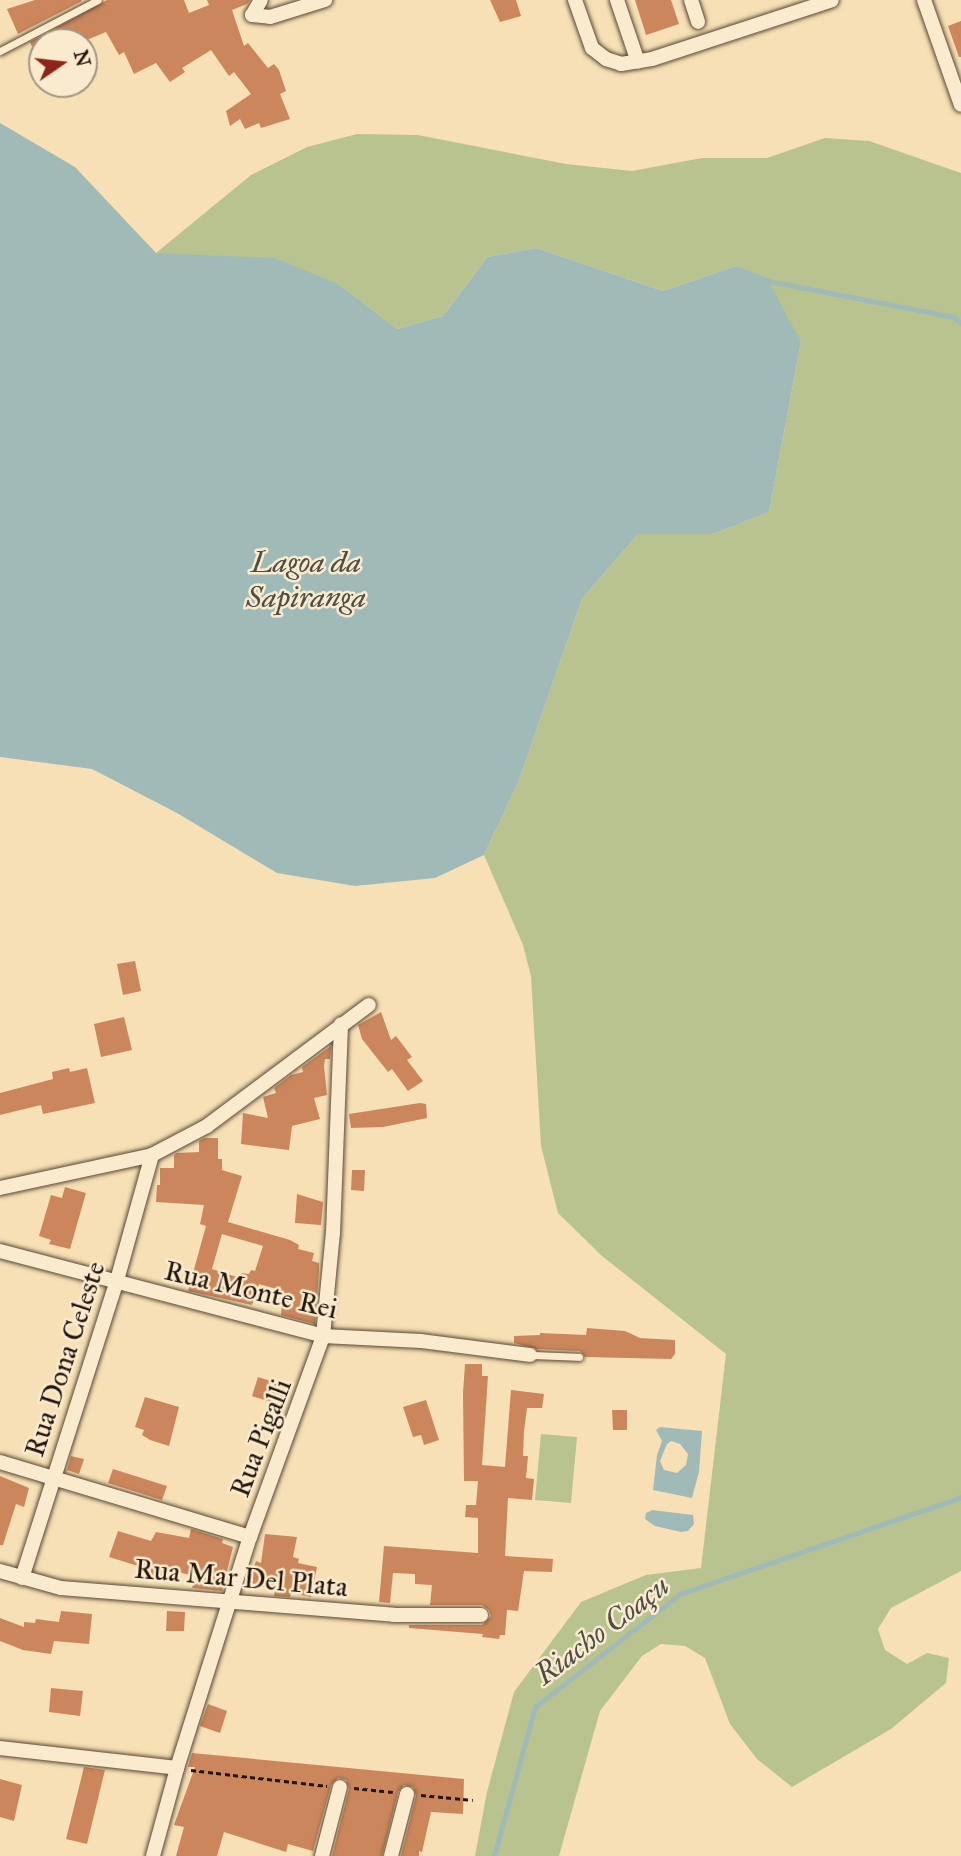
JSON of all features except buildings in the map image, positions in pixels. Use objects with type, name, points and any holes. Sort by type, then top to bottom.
[{"type":"street","points":[[246,0],[252,15]]},
{"type":"street","points":[[252,15],[261,0]]},
{"type":"street","points":[[252,15],[270,17],[325,0]]},
{"type":"street","points":[[575,0],[592,48],[612,61],[638,62],[832,0]]},
{"type":"street","points":[[617,0],[638,62]]},
{"type":"street","points":[[691,0],[698,22]]},
{"type":"street","points":[[924,0],[961,105]]},
{"type":"street","points":[[0,1188],[152,1155],[207,1126],[369,1005]]},
{"type":"street","name":"Rua Pigalli","points":[[153,1856],[177,1768],[250,1537],[323,1336],[333,1233],[341,1024]]},
{"type":"street","name":"Rua Dona Celeste","points":[[22,1578],[52,1477],[116,1284],[152,1155]]},
{"type":"street","name":"Rua Monte Rei","points":[[0,1251],[116,1284],[323,1336],[421,1341],[530,1355]]},
{"type":"street","points":[[0,1462],[250,1537]]},
{"type":"street","name":"Rua Mar Del Plata","points":[[0,1571],[61,1588],[394,1615],[481,1615]]},
{"type":"street","points":[[0,1748],[177,1768]]},
{"type":"street","points":[[322,1856],[340,1787]]},
{"type":"street","points":[[391,1856],[407,1794]]},
{"type":"lane","points":[[0,51],[98,0]]},
{"type":"lane","name":"Rua Monte Rei","points":[[530,1355],[579,1357]]},
{"type":"green space","points":[[357,134],[418,135],[566,164],[632,171],[702,158],[767,158],[825,138],[869,141],[961,173],[961,1571],[891,1608],[878,1629],[885,1650],[907,1664],[927,1653],[949,1658],[946,1683],[891,1729],[792,1787],[757,1759],[730,1724],[705,1658],[685,1646],[661,1644],[642,1656],[600,1711],[559,1856],[475,1856],[487,1792],[514,1692],[581,1602],[646,1575],[701,1568],[726,1354],[602,1256],[558,1213],[541,1146],[531,976],[523,945],[484,855],[518,783],[582,599],[638,534],[713,534],[769,512],[801,342],[736,266],[663,291],[536,248],[487,257],[443,316],[397,329],[340,285],[156,253],[251,175],[307,147]]},
{"type":"green space","points":[[541,1434],[577,1437],[571,1503],[535,1500]]},
{"type":"water","name":"Lagoa da Sapiranga","points":[[0,123],[75,167],[156,253],[275,258],[340,285],[397,329],[443,316],[487,257],[536,248],[663,291],[736,266],[767,278],[801,342],[769,512],[713,534],[638,534],[582,599],[518,783],[484,855],[435,878],[355,886],[277,873],[177,813],[92,769],[0,757]]},
{"type":"water","points":[[660,1427],[702,1431],[699,1472],[692,1498],[653,1490],[657,1455],[662,1441],[656,1430]],"holes":[[[671,1441],[680,1444],[688,1454],[686,1465],[677,1473],[664,1470],[660,1461],[667,1444]]]},
{"type":"water","points":[[652,1510],[693,1515],[694,1524],[688,1531],[681,1532],[655,1526],[645,1519],[646,1513]]},
{"type":"waterway","points":[[764,280],[954,317],[961,323]]},
{"type":"waterway","name":"Riacho Coaçu","points":[[494,1856],[535,1707],[680,1594],[961,1497]]}]
